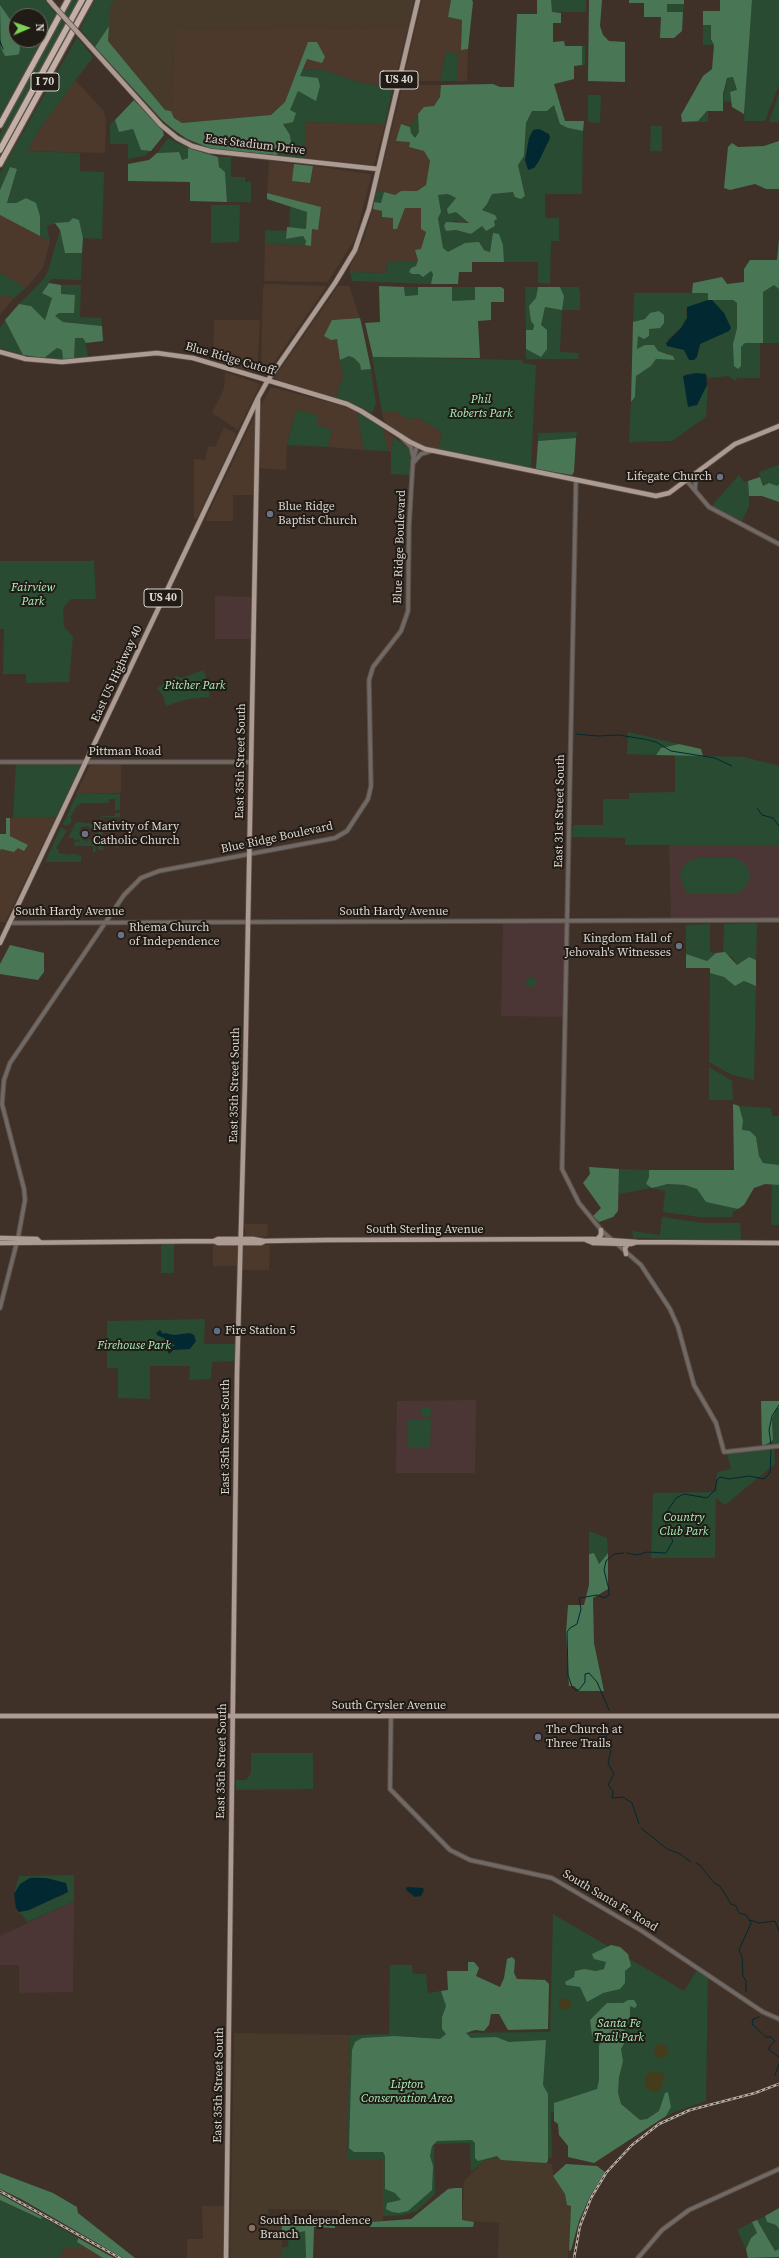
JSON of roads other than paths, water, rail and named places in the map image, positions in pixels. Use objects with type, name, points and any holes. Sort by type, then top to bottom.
[{"type":"highway","points":[[0,125],[68,0]]},
{"type":"highway","name":"I 70","points":[[0,150],[82,0]]},
{"type":"highway","name":"I 70","points":[[0,164],[90,0]]},
{"type":"main road","name":"East Stadium Drive","points":[[49,0],[161,125],[177,138],[192,146],[210,151],[378,169]]},
{"type":"main road","name":"US 40","points":[[258,398],[268,380],[335,283],[355,250],[369,209],[418,0]]},
{"type":"main road","name":"Blue Ridge Cutoff","points":[[0,352],[26,359],[62,362],[169,354],[193,358],[347,404],[360,410],[417,446]]},
{"type":"main road","name":"East US Highway 40","points":[[0,943],[258,398]]},
{"type":"main road","name":"East 35th Street South","points":[[226,2258],[240,1264],[258,398]]},
{"type":"main road","points":[[417,446],[435,451],[656,496],[669,493],[735,444],[779,426]]},
{"type":"main road","points":[[597,1239],[601,1236],[601,1230]]},
{"type":"main road","name":"South Sterling Avenue","points":[[0,1238],[37,1244],[40,1242],[597,1239],[637,1242],[779,1243]]},
{"type":"main road","name":"South Sterling Avenue","points":[[586,1240],[593,1243],[628,1244],[637,1242]]},
{"type":"main road","name":"South Sterling Avenue","points":[[0,1243],[17,1241]]},
{"type":"main road","points":[[626,1254],[625,1248],[628,1244]]},
{"type":"main road","name":"South Crysler Avenue","points":[[0,1716],[779,1716]]},
{"type":"street","points":[[402,437],[412,451],[413,461]]},
{"type":"street","name":"Blue Ridge Boulevard","points":[[0,1308],[17,1241],[24,1194],[2,1104],[4,1080],[10,1064],[132,886],[150,874],[335,838],[347,831],[368,799],[371,786],[369,680],[373,668],[401,631],[408,611],[409,526],[413,461],[417,446]]},
{"type":"street","points":[[413,461],[421,454],[435,451]]},
{"type":"street","points":[[695,491],[696,473]]},
{"type":"street","name":"East 31st Street South","points":[[576,480],[562,1169],[575,1197],[601,1230]]},
{"type":"street","points":[[686,480],[709,507],[779,544]]},
{"type":"street","name":"Pittman Road","points":[[0,762],[251,762]]},
{"type":"street","name":"South Hardy Avenue","points":[[9,923],[779,920]]},
{"type":"street","points":[[601,1230],[645,1271],[674,1317],[694,1385],[716,1423],[724,1452],[779,1446]]},
{"type":"street","name":"South Santa Fe Road","points":[[391,1716],[390,1789],[454,1853],[470,1860],[552,1878],[642,1931],[764,2012],[779,2019]]},
{"type":"street","points":[[638,2258],[662,2230],[689,2210],[779,2169]]},
{"type":"water","points":[[539,129],[549,134],[550,138],[539,161],[534,168],[528,170],[525,160],[529,138],[533,130]]},
{"type":"water","points":[[712,300],[724,313],[731,328],[729,331],[700,344],[697,357],[694,360],[689,360],[684,350],[667,346],[666,343],[681,328],[687,318],[687,307]]},
{"type":"water","points":[[696,373],[706,374],[707,385],[697,405],[688,407],[683,376]]},
{"type":"water","points":[[160,1330],[163,1334],[174,1335],[190,1333],[194,1335],[196,1341],[190,1349],[173,1350],[169,1354],[166,1347],[175,1346],[172,1342],[157,1335],[156,1333]]},
{"type":"water","points":[[30,1878],[46,1878],[66,1883],[68,1892],[29,1910],[19,1912],[16,1908],[14,1894],[20,1884]]},
{"type":"water","points":[[407,1887],[423,1888],[424,1890],[421,1896],[415,1897],[406,1890]]},
{"type":"waterway","points":[[0,41],[3,49]]},
{"type":"waterway","points":[[576,734],[597,736],[618,735],[644,739],[656,742],[671,751],[715,758],[732,766]]},
{"type":"waterway","points":[[757,808],[762,815],[773,818],[779,826]]},
{"type":"waterway","points":[[771,1444],[769,1430],[772,1416],[779,1405]]},
{"type":"waterway","points":[[627,1553],[637,1555],[647,1552],[666,1553],[673,1541],[666,1528],[666,1513],[676,1498],[684,1494],[707,1498],[715,1490],[717,1480],[720,1477],[729,1479],[749,1476],[764,1479],[770,1473],[771,1449]]},
{"type":"waterway","points":[[609,1710],[597,1682],[589,1673],[585,1674],[585,1682],[579,1690],[575,1690],[572,1687],[568,1675],[567,1632],[570,1628],[577,1624],[581,1609],[579,1598],[597,1595],[604,1598],[609,1595],[604,1570],[606,1561],[614,1554],[624,1553]]},
{"type":"waterway","points":[[608,1722],[606,1743],[611,1751],[608,1763],[614,1774],[608,1785],[613,1791],[612,1798],[623,1797],[632,1803],[639,1824]]},
{"type":"waterway","points":[[641,1828],[667,1849],[680,1854],[691,1862]]},
{"type":"waterway","points":[[696,1863],[700,1865],[714,1883],[720,1886],[731,1904],[736,1906],[739,1913],[746,1915],[751,1923],[739,1950],[742,1957],[743,1976],[746,1981],[746,1992]]},
{"type":"waterway","points":[[750,1920],[759,1923],[775,1921],[779,1931]]},
{"type":"waterway","points":[[759,2017],[753,2019],[752,2024],[766,2037],[771,2037],[775,2041],[769,2047],[769,2050],[779,2057]]},
{"type":"waterway","points":[[775,2075],[779,2064]]},
{"type":"railway","points":[[574,2258],[580,2226],[591,2198],[606,2173],[632,2145],[659,2124],[690,2110],[755,2093],[779,2084]]},
{"type":"railway","points":[[0,2191],[120,2258]]},
{"type":"place","name":"Lifegate Church","points":[[720,477]]},
{"type":"place","name":"Blue Ridge Baptist Church","points":[[270,514]]},
{"type":"place","name":"Nativity of Mary Catholic Church","points":[[85,834]]},
{"type":"place","name":"Rhema Church of Independence","points":[[121,935]]},
{"type":"place","name":"Kingdom Hall of Jehovah's Witnesses","points":[[679,946]]},
{"type":"place","name":"Fire Station 5","points":[[217,1331]]},
{"type":"place","name":"The Church at Three Trails","points":[[538,1737]]},
{"type":"place","name":"South Independence Branch","points":[[252,2228]]},
{"type":"park label","name":"Phil Roberts Park","points":[[481,407]]},
{"type":"park label","name":"Fairview Park","points":[[33,595]]},
{"type":"park label","name":"Pitcher Park","points":[[195,686]]},
{"type":"park label","name":"Firehouse Park","points":[[134,1346]]},
{"type":"park label","name":"Country Club Park","points":[[684,1525]]},
{"type":"park label","name":"Santa Fe Trail Park","points":[[619,2031]]},
{"type":"park label","name":"Lipton Conservation Area","points":[[407,2092]]}]
